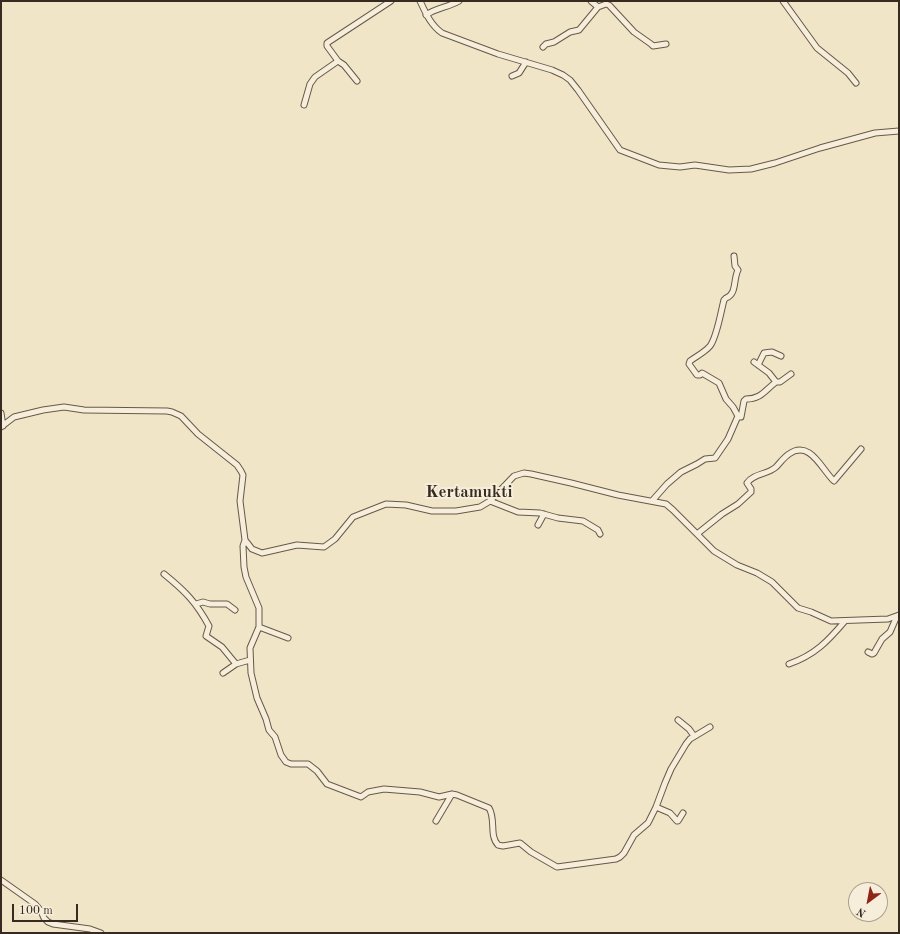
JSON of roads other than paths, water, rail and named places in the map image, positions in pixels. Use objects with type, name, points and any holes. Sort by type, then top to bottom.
[{"type":"street","points":[[357,81],[344,65],[338,61],[326,45],[391,1]]},
{"type":"street","points":[[420,1],[426,15],[435,27],[442,33],[498,54],[552,70],[570,80],[620,150],[659,165],[680,167],[695,165],[729,170],[751,169],[875,133],[899,131]]},
{"type":"street","points":[[426,15],[434,10],[446,7],[459,1]]},
{"type":"street","points":[[591,1],[598,7]]},
{"type":"street","points":[[783,1],[817,48],[848,73],[856,83]]},
{"type":"street","points":[[543,47],[570,32],[579,30],[598,7],[606,4],[609,5],[634,32],[653,46],[666,44]]},
{"type":"street","points":[[304,105],[310,84],[315,77],[338,61]]},
{"type":"street","points":[[512,76],[519,73],[526,62]]},
{"type":"street","points":[[734,256],[735,266],[738,270],[735,276],[733,292],[724,300],[716,332],[710,346],[690,361],[689,364],[697,374],[700,375],[705,373],[719,383],[726,399],[733,407],[738,417]]},
{"type":"street","points":[[776,382],[769,374],[756,364],[764,353],[772,352],[781,356]]},
{"type":"street","points":[[652,501],[681,472],[705,458],[715,458],[728,439],[738,417],[741,416],[744,401],[746,399],[761,396],[770,386],[776,382],[780,382],[791,374]]},
{"type":"street","points":[[2,427],[11,418],[64,407],[84,410],[167,411],[182,416],[198,434],[237,465],[242,471],[240,501],[245,540],[243,546],[244,567],[246,577],[258,604],[259,627],[250,648],[251,674],[257,698],[269,730],[275,737],[281,756],[286,762],[291,764],[308,764],[317,771],[327,784],[361,797],[368,792],[384,790],[420,792],[439,797],[457,794],[489,808],[492,813],[495,840],[498,845],[503,846],[520,844],[557,867],[616,859],[624,853],[634,836],[648,822],[656,807],[664,783],[674,763],[690,739],[710,727]]},
{"type":"street","points":[[1,413],[2,427]]},
{"type":"street","points":[[697,534],[722,514],[738,504],[751,492],[747,483],[750,479],[776,467],[790,453],[798,449],[803,449],[808,452],[815,457],[834,481],[861,449]]},
{"type":"street","points":[[245,540],[252,549],[262,553],[298,545],[324,547],[335,539],[353,517],[386,504],[406,505],[432,511],[456,511],[480,507],[490,501],[514,476],[524,473],[538,475],[618,495],[666,504],[714,551],[737,565],[757,573],[772,582],[798,608],[831,620],[844,621],[888,619],[898,616]]},
{"type":"street","points":[[490,501],[518,512],[544,514],[558,518],[583,521],[598,530],[600,534]]},
{"type":"street","points":[[538,525],[544,514]]},
{"type":"street","points":[[164,574],[183,589],[196,604],[209,626],[206,636],[222,647],[236,664]]},
{"type":"street","points":[[196,604],[203,602],[210,604],[228,604],[235,610]]},
{"type":"street","points":[[868,652],[874,653],[884,637],[890,632],[898,616]]},
{"type":"street","points":[[789,664],[815,651],[828,641],[844,621]]},
{"type":"street","points":[[259,627],[288,638]]},
{"type":"street","points":[[223,673],[236,664],[250,660]]},
{"type":"street","points":[[678,720],[690,729],[694,736]]},
{"type":"street","points":[[436,821],[452,794]]},
{"type":"street","points":[[656,807],[670,812],[677,822],[683,813]]},
{"type":"street","points":[[1,880],[35,904],[48,922],[90,929],[100,933]]},
{"type":"district","name":"Kertamukti","points":[[469,493]]}]
